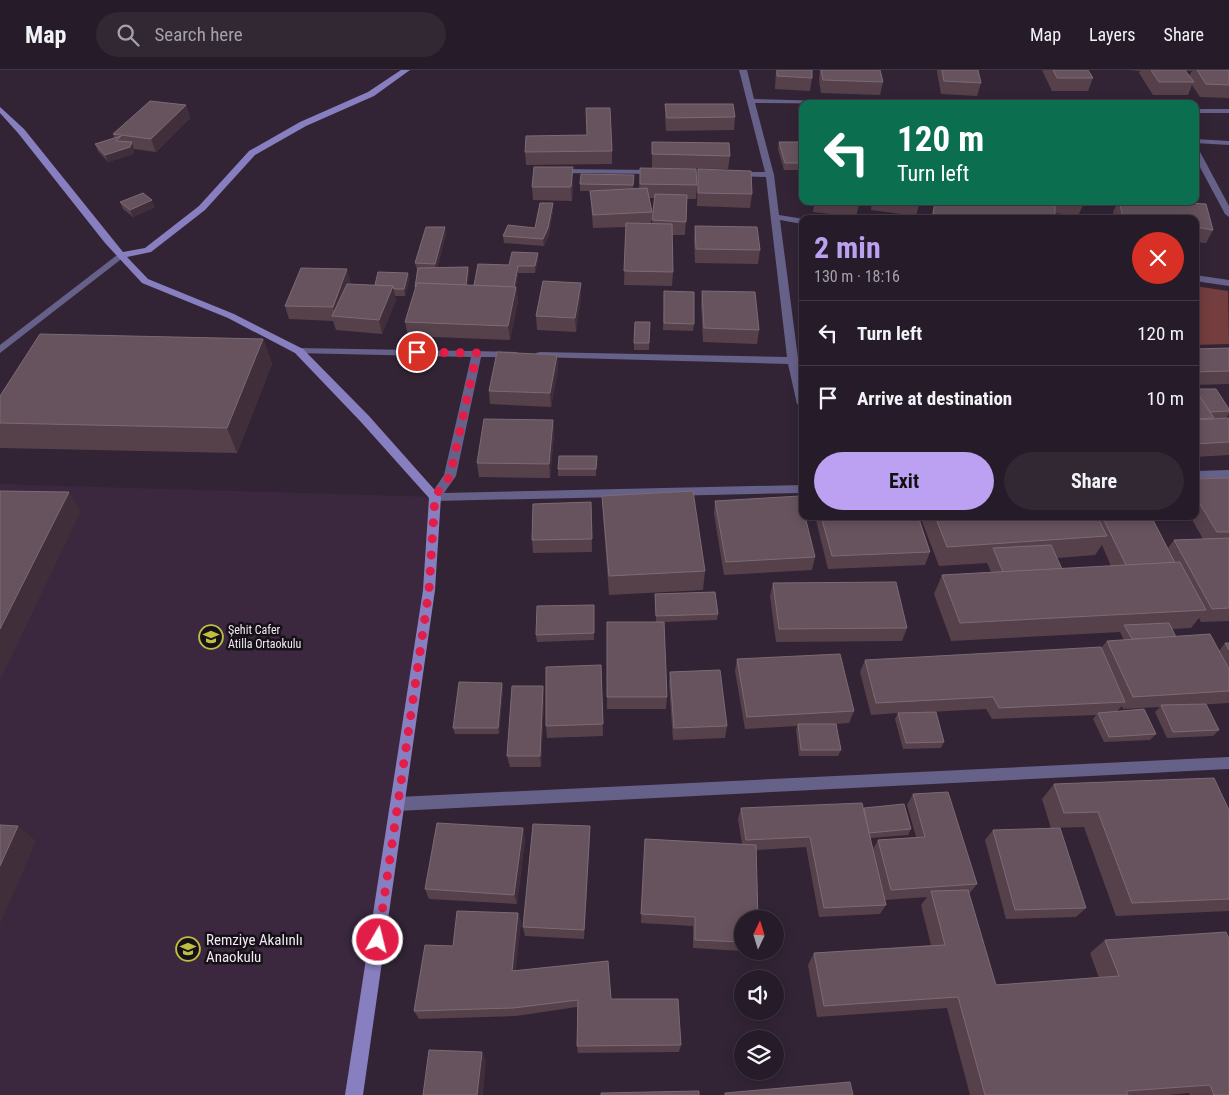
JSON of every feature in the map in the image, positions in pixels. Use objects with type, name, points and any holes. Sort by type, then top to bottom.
[{"type":"street","points":[[0,350],[121,255],[148,250],[202,208],[252,153],[303,124],[371,94],[406,70]]},
{"type":"street","points":[[299,351],[477,353],[798,361],[770,174],[743,70]]},
{"type":"street","points":[[751,101],[799,102]]},
{"type":"street","points":[[0,109],[21,131],[121,255],[145,281],[230,316],[299,351],[365,419],[435,496],[799,489]]},
{"type":"street","points":[[1199,111],[1229,111]]},
{"type":"street","points":[[1199,142],[1229,143]]},
{"type":"street","points":[[1199,158],[1229,214]]},
{"type":"street","points":[[545,170],[662,172]]},
{"type":"street","points":[[721,174],[770,174]]},
{"type":"street","points":[[776,217],[799,221]]},
{"type":"street","points":[[1199,279],[1229,283]]},
{"type":"street","points":[[354,1095],[429,590],[435,496],[450,476],[477,353]]},
{"type":"street","points":[[1199,475],[1229,474]]},
{"type":"street","points":[[398,804],[1229,763]]},
{"type":"shaded area","points":[[1199,287],[1228,291],[1229,344],[1199,345]]},
{"type":"shaded area","points":[[0,484],[435,497],[429,590],[354,1095],[0,1095]]},
{"type":"building","points":[[777,70],[812,70],[812,78],[777,76]]},
{"type":"building","points":[[821,70],[880,70],[883,82],[823,80]]},
{"type":"building","points":[[942,70],[978,70],[981,83],[944,81]]},
{"type":"building","points":[[1053,70],[1088,70],[1093,78],[1057,78]]},
{"type":"building","points":[[1151,70],[1185,70],[1194,82],[1159,82]]},
{"type":"building","points":[[1197,70],[1229,70],[1229,85],[1206,84]]},
{"type":"building","points":[[150,101],[186,105],[151,139],[113,134]]},
{"type":"building","points":[[665,104],[733,104],[735,117],[667,118]]},
{"type":"building","points":[[586,108],[610,108],[612,151],[525,152],[526,136],[587,135]]},
{"type":"building","points":[[121,136],[116,141],[132,142],[130,147],[105,155],[95,144]]},
{"type":"building","points":[[652,142],[729,143],[730,156],[652,154]]},
{"type":"building","points":[[779,142],[798,142],[799,163],[785,163]]},
{"type":"building","points":[[534,167],[573,167],[571,187],[532,187]]},
{"type":"building","points":[[640,168],[696,169],[697,185],[640,184]]},
{"type":"building","points":[[698,169],[751,171],[752,194],[698,193]]},
{"type":"building","points":[[581,174],[634,175],[633,185],[580,184]]},
{"type":"building","points":[[647,188],[652,212],[593,215],[590,191]]},
{"type":"building","points":[[143,193],[152,200],[130,210],[120,202]]},
{"type":"building","points":[[655,194],[687,195],[686,222],[652,220]]},
{"type":"building","points":[[540,203],[553,203],[548,228],[543,239],[503,236],[508,225],[535,228]]},
{"type":"building","points":[[1206,204],[1213,230],[1199,228],[1199,215],[1122,215],[1120,205]]},
{"type":"building","points":[[934,205],[1055,205],[1055,215],[933,215]]},
{"type":"building","points":[[626,223],[672,224],[673,272],[624,271]]},
{"type":"building","points":[[695,226],[757,227],[760,250],[696,249]]},
{"type":"building","points":[[426,227],[445,227],[435,264],[415,263]]},
{"type":"building","points":[[512,252],[538,253],[535,266],[518,266],[514,287],[474,285],[478,264],[509,265]]},
{"type":"building","points":[[468,267],[466,285],[417,283],[415,287],[418,268]]},
{"type":"building","points":[[301,268],[347,269],[333,307],[285,306]]},
{"type":"building","points":[[378,272],[408,273],[404,289],[375,285]]},
{"type":"building","points":[[543,281],[581,283],[575,318],[536,316]]},
{"type":"building","points":[[417,283],[516,287],[508,326],[405,322]]},
{"type":"building","points":[[347,284],[393,286],[379,320],[332,316]]},
{"type":"building","points":[[664,291],[694,292],[694,324],[664,323]]},
{"type":"building","points":[[702,291],[755,292],[759,330],[704,328]]},
{"type":"building","points":[[635,322],[650,322],[649,343],[634,343]]},
{"type":"building","points":[[40,334],[263,339],[227,428],[0,423],[0,396]]},
{"type":"building","points":[[1229,348],[1229,371],[1199,372],[1199,349]]},
{"type":"building","points":[[497,352],[557,355],[550,393],[489,391]]},
{"type":"building","points":[[1199,389],[1216,389],[1229,409],[1229,411],[1210,412],[1199,395]]},
{"type":"building","points":[[1199,395],[1214,418],[1199,419]]},
{"type":"building","points":[[1229,418],[1229,442],[1199,444],[1199,420]]},
{"type":"building","points":[[484,419],[553,420],[549,464],[477,463]]},
{"type":"building","points":[[559,456],[597,456],[596,469],[558,469]]},
{"type":"building","points":[[1229,478],[1229,532],[1217,532],[1199,503],[1199,479]]},
{"type":"building","points":[[0,491],[69,492],[0,629]]},
{"type":"building","points":[[693,491],[705,571],[609,576],[602,496]]},
{"type":"building","points":[[799,496],[799,520],[806,520],[815,557],[726,562],[715,501]]},
{"type":"building","points":[[591,502],[592,539],[532,540],[533,504]]},
{"type":"building","points":[[822,520],[919,520],[930,552],[832,556]]},
{"type":"building","points":[[937,520],[1099,520],[1107,536],[947,547]]},
{"type":"building","points":[[1104,520],[1153,520],[1175,563],[1126,565]]},
{"type":"building","points":[[1229,538],[1229,608],[1212,609],[1174,540]]},
{"type":"building","points":[[1051,545],[1062,569],[1003,572],[993,548]]},
{"type":"building","points":[[1180,562],[1206,610],[960,623],[942,575]]},
{"type":"building","points":[[896,582],[907,628],[779,629],[773,583]]},
{"type":"building","points":[[715,592],[718,614],[656,616],[655,594]]},
{"type":"building","points":[[594,605],[594,633],[536,635],[537,606]]},
{"type":"building","points":[[607,622],[664,622],[667,697],[607,697]]},
{"type":"building","points":[[1169,623],[1176,637],[1132,639],[1124,625]]},
{"type":"building","points":[[1210,634],[1229,669],[1229,691],[1133,697],[1107,641]]},
{"type":"building","points":[[1101,647],[1125,702],[999,708],[993,697],[876,703],[865,660]]},
{"type":"building","points":[[840,654],[854,711],[747,717],[737,659]]},
{"type":"building","points":[[601,665],[603,724],[546,726],[546,667]]},
{"type":"building","points":[[720,670],[727,726],[674,728],[670,672]]},
{"type":"building","points":[[459,682],[502,683],[498,728],[453,728]]},
{"type":"building","points":[[512,686],[543,686],[540,756],[507,756]]},
{"type":"building","points":[[1206,704],[1219,730],[1173,732],[1161,705]]},
{"type":"building","points":[[1144,709],[1156,734],[1109,737],[1098,713]]},
{"type":"building","points":[[936,712],[944,742],[906,743],[898,713]]},
{"type":"building","points":[[798,724],[836,724],[841,750],[801,750]]},
{"type":"building","points":[[1214,778],[1229,810],[1229,899],[1132,903],[1098,812],[1064,813],[1054,784]]},
{"type":"building","points":[[948,792],[977,884],[891,890],[878,840],[925,837],[913,794]]},
{"type":"building","points":[[862,803],[886,905],[824,908],[810,837],[746,840],[741,808]]},
{"type":"building","points":[[904,804],[911,829],[869,833],[864,808]]},
{"type":"building","points":[[437,823],[523,828],[514,895],[425,889]]},
{"type":"building","points":[[533,824],[590,826],[584,930],[523,927]]},
{"type":"building","points":[[0,825],[18,826],[0,866]]},
{"type":"building","points":[[1060,828],[1086,908],[1015,910],[993,830]]},
{"type":"building","points":[[645,839],[756,845],[758,910],[734,910],[734,942],[695,940],[695,917],[641,914]]},
{"type":"building","points":[[968,890],[996,985],[1119,976],[1105,940],[1226,932],[1229,939],[1229,1095],[1214,1095],[1210,1085],[1126,1091],[1128,1095],[985,1095],[958,997],[824,1006],[814,953],[945,945],[931,891]]},
{"type":"building","points":[[457,911],[518,913],[512,971],[608,961],[611,999],[678,999],[681,1045],[577,1046],[578,1000],[513,1008],[414,1011],[425,945],[453,946]]},
{"type":"building","points":[[429,1050],[482,1052],[477,1095],[423,1095]]},
{"type":"building","points":[[850,1082],[853,1095],[725,1095],[725,1093]]},
{"type":"building","points":[[699,1091],[699,1095],[601,1095],[601,1093]]},
{"type":"place","name":"Şehit Cafer Atilla Ortaokulu","points":[[211,637]]},
{"type":"place","name":"Remziye Akalınlı Anaokulu","points":[[188,949]]},
{"type":"route","points":[[378,940],[429,590],[435,496],[450,476],[477,353],[417,352]]}]
